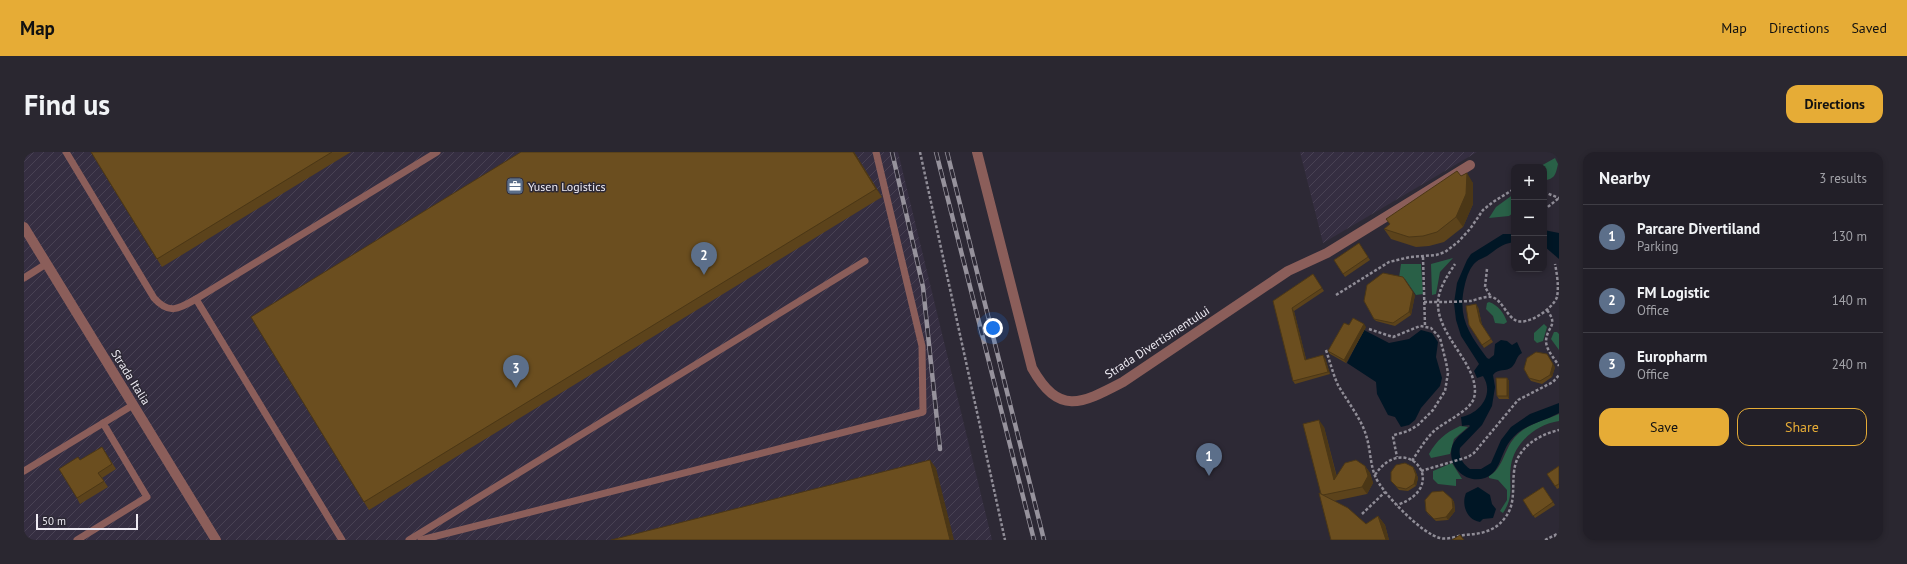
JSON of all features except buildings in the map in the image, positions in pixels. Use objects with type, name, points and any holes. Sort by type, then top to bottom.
[{"type":"street","name":"Strada Divertismentului","points":[[977,152],[1032,368],[1039,380],[1052,395],[1059,400],[1070,402],[1095,396],[1122,382],[1288,271],[1327,253],[1470,165]]},
{"type":"street","name":"Strada Italia","points":[[24,227],[28,241],[46,264],[216,540]]},
{"type":"lane","points":[[66,152],[160,304],[167,308],[175,309],[182,307],[196,299],[437,152]]},
{"type":"lane","points":[[421,540],[923,412],[922,346],[876,152]]},
{"type":"lane","points":[[409,540],[865,261]]},
{"type":"lane","points":[[24,278],[46,264]]},
{"type":"lane","points":[[196,299],[342,540]]},
{"type":"lane","points":[[24,471],[133,405]]},
{"type":"lane","points":[[77,540],[147,497],[103,423]]},
{"type":"path","points":[[920,152],[1004,540]]},
{"type":"path","points":[[1336,295],[1389,262],[1404,258],[1436,256],[1445,252],[1458,242],[1470,229],[1483,210],[1493,202],[1511,192]]},
{"type":"path","points":[[1547,193],[1559,198],[1547,208]]},
{"type":"path","points":[[1423,257],[1425,326]]},
{"type":"path","points":[[1412,461],[1434,432],[1466,408],[1474,398],[1473,381],[1470,372],[1442,325],[1438,302],[1442,287],[1455,264]]},
{"type":"path","points":[[1487,269],[1485,287],[1491,297],[1496,300],[1515,321],[1524,322],[1531,320],[1547,310],[1557,298],[1558,284],[1555,264]]},
{"type":"path","points":[[1424,302],[1470,301],[1491,297]]},
{"type":"path","points":[[1547,310],[1553,316],[1554,322],[1547,335],[1547,346],[1559,366]]},
{"type":"path","points":[[1369,329],[1393,337],[1414,328],[1425,326],[1431,328],[1440,338],[1447,368],[1447,383],[1440,400],[1426,418],[1408,431],[1394,435],[1393,437],[1397,458]]},
{"type":"path","points":[[1326,350],[1338,385],[1354,410],[1368,438],[1375,476],[1385,492],[1421,529],[1437,537],[1442,538],[1476,535],[1489,531],[1505,518],[1512,504],[1514,470],[1519,456],[1527,445],[1536,437],[1559,430]]},
{"type":"path","points":[[1421,471],[1440,464],[1468,457],[1474,453],[1518,400],[1553,382],[1559,376]]},
{"type":"path","points":[[1375,476],[1387,462],[1397,458],[1412,461],[1421,471],[1423,475],[1422,488],[1411,499],[1397,505]]},
{"type":"path","points":[[1362,514],[1385,492]]},
{"type":"path","points":[[1545,540],[1559,533]]},
{"type":"path","points":[[1555,536],[1557,540]]},
{"type":"shaded area","points":[[24,152],[898,152],[992,540],[24,540]]},
{"type":"shaded area","points":[[1300,152],[1477,152],[1323,243]]},
{"type":"green space","points":[[1555,158],[1558,164],[1556,173],[1551,179],[1547,180],[1547,164],[1544,164]]},
{"type":"green space","points":[[1511,196],[1511,214],[1509,216],[1489,218],[1496,207]]},
{"type":"green space","points":[[1453,258],[1440,272],[1436,294],[1432,295],[1431,264]]},
{"type":"green space","points":[[1401,264],[1421,264],[1423,294],[1416,295],[1405,279],[1399,278]]},
{"type":"green space","points":[[1489,302],[1500,310],[1507,322],[1504,324],[1495,323],[1493,316],[1486,309],[1487,303]]},
{"type":"green space","points":[[1544,324],[1547,327],[1543,341],[1537,343],[1534,340],[1534,333]]},
{"type":"green space","points":[[1554,332],[1559,334],[1559,350],[1551,339]]},
{"type":"green space","points":[[1559,414],[1559,421],[1535,430],[1517,449],[1511,465],[1509,501],[1503,513],[1500,511],[1507,500],[1507,490],[1498,480],[1489,478],[1489,476],[1498,468],[1509,445],[1521,431],[1531,425]]},
{"type":"green space","points":[[1460,426],[1468,427],[1454,439],[1450,454],[1431,458],[1429,454],[1438,441],[1450,431]]},
{"type":"green space","points":[[1452,463],[1462,479],[1456,479],[1456,486],[1438,484],[1433,479],[1433,471]]},
{"type":"water","points":[[1547,231],[1559,233],[1559,259],[1547,249]]},
{"type":"water","points":[[1503,234],[1511,234],[1511,243],[1502,245],[1477,261],[1472,266],[1465,284],[1462,306],[1466,324],[1474,340],[1487,358],[1489,359],[1494,355],[1495,344],[1501,340],[1507,341],[1512,345],[1517,342],[1522,353],[1512,367],[1497,372],[1493,375],[1495,387],[1492,406],[1482,425],[1460,448],[1460,454],[1465,465],[1470,469],[1481,469],[1491,463],[1501,440],[1511,427],[1530,414],[1559,403],[1559,413],[1526,427],[1515,435],[1507,446],[1494,472],[1485,478],[1477,479],[1470,478],[1458,471],[1454,465],[1451,451],[1455,441],[1470,426],[1462,426],[1461,417],[1474,412],[1479,408],[1486,397],[1487,390],[1483,376],[1477,378],[1474,371],[1479,364],[1461,336],[1456,320],[1454,303],[1457,283],[1471,254]]},
{"type":"water","points":[[1364,330],[1389,343],[1409,339],[1421,330],[1432,333],[1438,342],[1436,357],[1442,378],[1440,386],[1421,408],[1415,420],[1409,425],[1401,427],[1395,417],[1388,415],[1377,394],[1376,382],[1347,363]]},
{"type":"water","points":[[1478,487],[1490,495],[1492,504],[1496,509],[1493,518],[1483,519],[1480,522],[1475,521],[1469,515],[1466,511],[1464,502],[1466,493]]},
{"type":"railway","points":[[892,152],[923,287],[940,449]]},
{"type":"railway","points":[[936,152],[1034,540]]},
{"type":"railway","points":[[947,152],[1044,540]]},
{"type":"place","name":"Yusen Logistics","points":[[515,186]]},
{"type":"place","name":"FM Logistic","points":[[704,275]]},
{"type":"place","name":"Europharm","points":[[516,388]]},
{"type":"place","name":"Parcare Divertiland","points":[[1209,476]]}]
